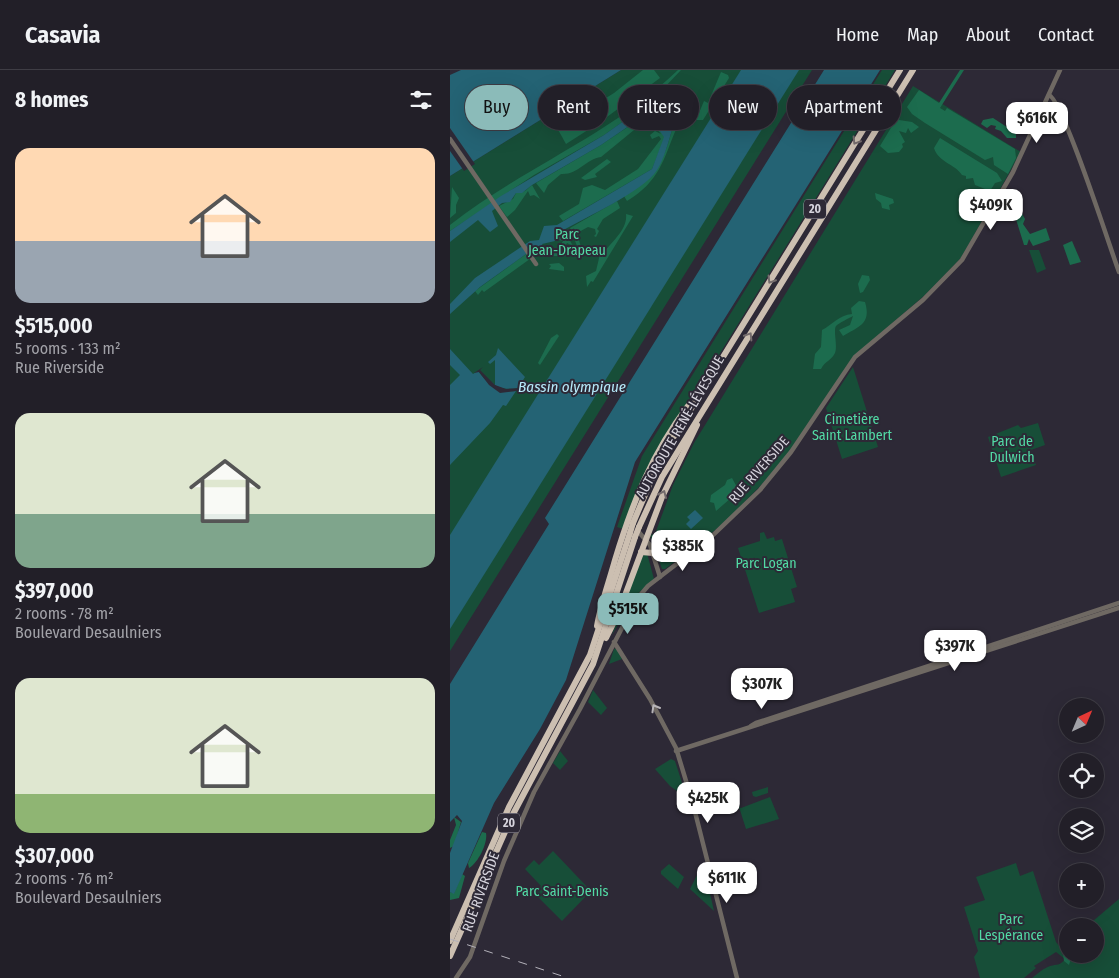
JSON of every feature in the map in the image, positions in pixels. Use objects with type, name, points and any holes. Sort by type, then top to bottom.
[{"type":"highway","name":"AUTOROUTE RENÉ-LÉVESQUE","points":[[450,956],[512,816],[595,659],[633,535],[632,525],[666,451],[900,70]]},
{"type":"highway","name":"AUTOROUTE RENÉ-LÉVESQUE","points":[[632,525],[913,70]]},
{"type":"highway","points":[[595,659],[615,623],[662,497],[707,403]]},
{"type":"highway","points":[[592,650],[600,611],[632,525]]},
{"type":"highway","name":"AUTOROUTE RENÉ-LÉVESQUE","points":[[450,939],[509,807],[592,650],[633,535]]},
{"type":"highway","points":[[641,552],[652,553]]},
{"type":"street","name":"RUE RIVERSIDE","points":[[456,978],[470,957],[504,862],[534,792],[580,709],[638,597],[660,577],[705,543],[762,488],[791,452],[856,357],[927,296],[960,262],[1010,179],[1060,70]]},
{"type":"street","points":[[1049,95],[1054,97],[1068,126],[1119,272]]},
{"type":"street","points":[[450,139],[536,264]]},
{"type":"street","points":[[632,525],[646,539],[660,577]]},
{"type":"street","points":[[751,726],[756,722],[1119,604]]},
{"type":"street","points":[[676,752],[751,726],[757,726],[1119,608]]},
{"type":"street","points":[[614,642],[670,734],[692,804],[737,978]]},
{"type":"green space","name":"Parc Jean-Drapeau","points":[[621,70],[812,70],[803,85],[787,85],[787,110],[777,126],[777,85],[709,85],[709,130],[775,130],[450,651],[450,176],[524,130],[528,130],[528,128],[538,121],[538,130],[608,130],[608,85],[597,85]]},
{"type":"green space","points":[[643,70],[654,70],[660,78],[650,85],[624,85]]},
{"type":"green space","points":[[678,70],[681,70],[667,85],[661,85]]},
{"type":"green space","points":[[882,70],[895,70],[886,85],[873,85]]},
{"type":"green space","points":[[960,70],[964,70],[940,108],[945,111],[947,108],[1015,149],[1016,158],[1008,174],[994,165],[993,157],[985,160],[925,123],[912,114],[907,107],[919,90],[939,103]]},
{"type":"green space","points":[[721,72],[728,75],[729,78],[725,85],[716,85]]},
{"type":"green space","points":[[913,86],[1021,152],[961,258],[925,295],[854,356],[790,451],[768,478],[728,519],[701,542],[698,541],[698,544],[665,569],[662,569],[650,535],[655,534],[673,485],[694,443],[886,130],[901,130],[901,106]]},
{"type":"green space","points":[[618,90],[618,109],[608,116],[608,97]]},
{"type":"green space","points":[[704,101],[708,103],[709,101],[709,110],[703,120],[699,120],[699,113]]},
{"type":"green space","points":[[618,118],[618,125],[604,135],[534,175],[450,231],[450,225],[478,205],[600,130],[608,130],[608,124]]},
{"type":"green space","points":[[993,118],[1016,133],[1016,138],[1007,138],[1001,131],[995,129],[996,126],[991,125],[987,128],[981,124],[983,120]]},
{"type":"green space","points":[[901,120],[912,122],[919,127],[911,133],[908,128],[906,133],[899,131],[905,142],[902,144],[903,147],[899,152],[888,153],[880,146],[890,130],[901,130]]},
{"type":"green space","points":[[558,130],[588,130],[566,144]]},
{"type":"green space","points":[[623,130],[634,130],[601,157],[596,158],[577,170],[561,174],[548,185],[544,193],[536,183]]},
{"type":"green space","points":[[658,130],[665,137],[652,169],[563,221],[559,216],[579,204],[583,188],[592,185],[605,190],[638,169],[661,139],[659,136],[652,139],[650,135],[655,131],[661,134]]},
{"type":"green space","points":[[672,130],[676,130],[664,160],[654,177],[647,186],[627,201],[624,196],[650,176],[665,153]]},
{"type":"green space","points":[[845,130],[858,130],[714,363],[674,422],[623,529],[617,527],[642,456]]},
{"type":"green space","points":[[940,138],[997,173],[1002,181],[995,183],[990,191],[975,185],[973,178],[966,179],[966,176],[962,175],[936,153],[934,148]]},
{"type":"green space","points":[[607,159],[611,162],[595,174],[597,177],[585,180],[581,178]]},
{"type":"green space","points":[[532,185],[540,199],[534,195],[530,196],[528,191],[515,210],[507,217],[499,206],[513,199],[516,193],[525,191]]},
{"type":"green space","points":[[452,187],[459,198],[456,205],[456,213],[450,218]]},
{"type":"green space","points":[[875,193],[893,199],[894,203],[889,205],[890,210],[882,208],[881,203],[876,199]]},
{"type":"green space","points":[[1010,200],[1015,201],[1025,219],[1023,224],[1030,234],[1046,228],[1050,240],[1033,246],[1029,239],[1027,245],[1024,245]]},
{"type":"green space","points":[[617,201],[620,208],[603,219],[597,229],[599,231],[596,237],[594,236],[596,234],[595,229],[588,227],[577,233],[582,251],[579,251],[570,228]]},
{"type":"green space","points":[[626,214],[633,216],[593,282],[591,281],[587,287],[586,276],[596,271],[600,254],[602,255],[622,231]]},
{"type":"green space","points":[[564,230],[573,246],[567,243],[562,251],[568,256],[534,256],[484,292],[482,290],[478,295],[475,291],[533,249],[545,247],[546,251],[557,251],[563,241],[556,239]]},
{"type":"green space","points":[[1072,241],[1081,262],[1070,265],[1063,245]]},
{"type":"green space","points":[[1029,250],[1039,250],[1046,269],[1037,273]]},
{"type":"green space","points":[[559,263],[564,267],[564,271],[549,269],[551,266],[549,264]]},
{"type":"green space","points":[[862,275],[869,276],[870,280],[863,292],[860,293],[858,284]]},
{"type":"green space","points":[[859,301],[865,302],[867,310],[865,320],[858,327],[843,336],[839,330],[850,325],[853,316],[836,326],[835,353],[821,369],[813,369],[815,354],[821,347],[822,330],[839,318],[852,314],[851,308]]},
{"type":"green space","points":[[557,334],[559,336],[540,365],[538,363],[551,338]]},
{"type":"green space","name":"Cimetière Saint Lambert","points":[[853,367],[878,447],[842,459],[826,408]]},
{"type":"green space","name":"Parc de Dulwich","points":[[1038,423],[1045,445],[1031,450],[1036,465],[1001,477],[988,437],[1018,425],[1021,428]]},
{"type":"green space","points":[[732,478],[739,491],[716,511],[714,503],[710,502],[711,495],[725,485],[727,480]]},
{"type":"green space","name":"Parc Logan","points":[[764,532],[767,539],[774,537],[775,541],[782,539],[797,587],[791,589],[795,602],[759,613],[738,548],[760,541],[760,533]]},
{"type":"green space","points":[[647,553],[654,579],[633,598],[612,635],[640,558]]},
{"type":"green space","points":[[617,648],[622,659],[609,664],[614,649]]},
{"type":"green space","points":[[593,690],[607,708],[601,715],[588,702]]},
{"type":"green space","points":[[560,751],[568,761],[560,770],[553,763]]},
{"type":"green space","points":[[671,759],[675,761],[685,792],[681,794],[670,786],[655,769]]},
{"type":"green space","points":[[768,787],[768,793],[756,797],[753,796],[752,792]]},
{"type":"green space","points":[[770,797],[779,819],[746,829],[739,807],[741,808]]},
{"type":"green space","points":[[454,817],[461,822],[454,846],[450,848],[450,840],[456,825]]},
{"type":"green space","points":[[482,832],[486,833],[484,847],[476,862],[469,868],[468,863]]},
{"type":"green space","name":"Parc Saint-Denis","points":[[553,851],[591,891],[562,921],[534,893],[541,886],[525,869],[534,860],[539,865]]},
{"type":"green space","name":"Parc Lespérance","points":[[1016,863],[1020,876],[1033,871],[1056,942],[1059,946],[1059,954],[1056,952],[1034,966],[1036,968],[1024,978],[980,978],[974,957],[978,951],[964,907],[985,900],[976,877]]},
{"type":"green space","points":[[669,864],[684,877],[678,889],[661,874],[661,871]]},
{"type":"green space","points":[[702,865],[704,867],[714,911],[690,889]]},
{"type":"green space","points":[[462,874],[465,876],[459,898],[450,900],[450,892],[454,893]]},
{"type":"green space","name":"Parc Lespérance","points":[[1119,899],[1119,978],[1032,978],[1045,968],[1060,964],[1104,963],[1104,918],[1096,918]]},
{"type":"water","points":[[461,70],[621,70],[597,85],[538,85],[538,121],[528,128],[528,85],[465,85],[465,130],[524,130],[450,176],[450,75]]},
{"type":"water","name":"Bassin olympique","points":[[741,70],[799,70],[790,85],[787,85],[787,89],[777,105],[777,85],[732,85]]},
{"type":"water","points":[[824,70],[880,70],[871,85],[815,85]]},
{"type":"water","name":"Bassin olympique","points":[[709,121],[709,130],[762,130],[450,629],[450,535]]},
{"type":"water","points":[[618,125],[618,130],[623,130],[522,193],[516,193],[510,202],[502,203],[492,211],[498,226],[490,232],[478,220],[450,242],[450,231],[501,196]]},
{"type":"water","points":[[787,129],[842,130],[635,462],[566,680],[540,729],[494,803],[454,894],[450,892],[450,853],[462,821],[457,815],[450,822],[450,684],[549,524],[545,518]]},
{"type":"water","points":[[659,130],[672,130],[662,161],[650,178],[626,196],[560,232],[555,241],[542,244],[544,248],[533,249],[480,287],[450,314],[450,304],[475,278],[530,241],[539,240],[544,226],[557,225],[652,169],[664,137]]},
{"type":"water","points":[[498,348],[525,377],[518,388],[502,388],[495,385],[495,360],[490,364],[488,362],[496,355]]},
{"type":"water","points":[[450,349],[473,374],[478,371],[486,381],[499,390],[516,391],[506,406],[503,405],[490,423],[450,465],[450,385],[460,375],[450,365]]},
{"type":"water","points":[[695,510],[703,518],[691,529],[686,524],[690,520],[687,517]]},
{"type":"pier","points":[[450,128],[475,164],[464,171],[450,151]]},
{"type":"pier","points":[[483,367],[480,370],[495,385],[506,389],[521,388],[516,391],[500,393],[489,385],[479,372],[474,373]]},
{"type":"railway","points":[[450,939],[568,978]]}]
